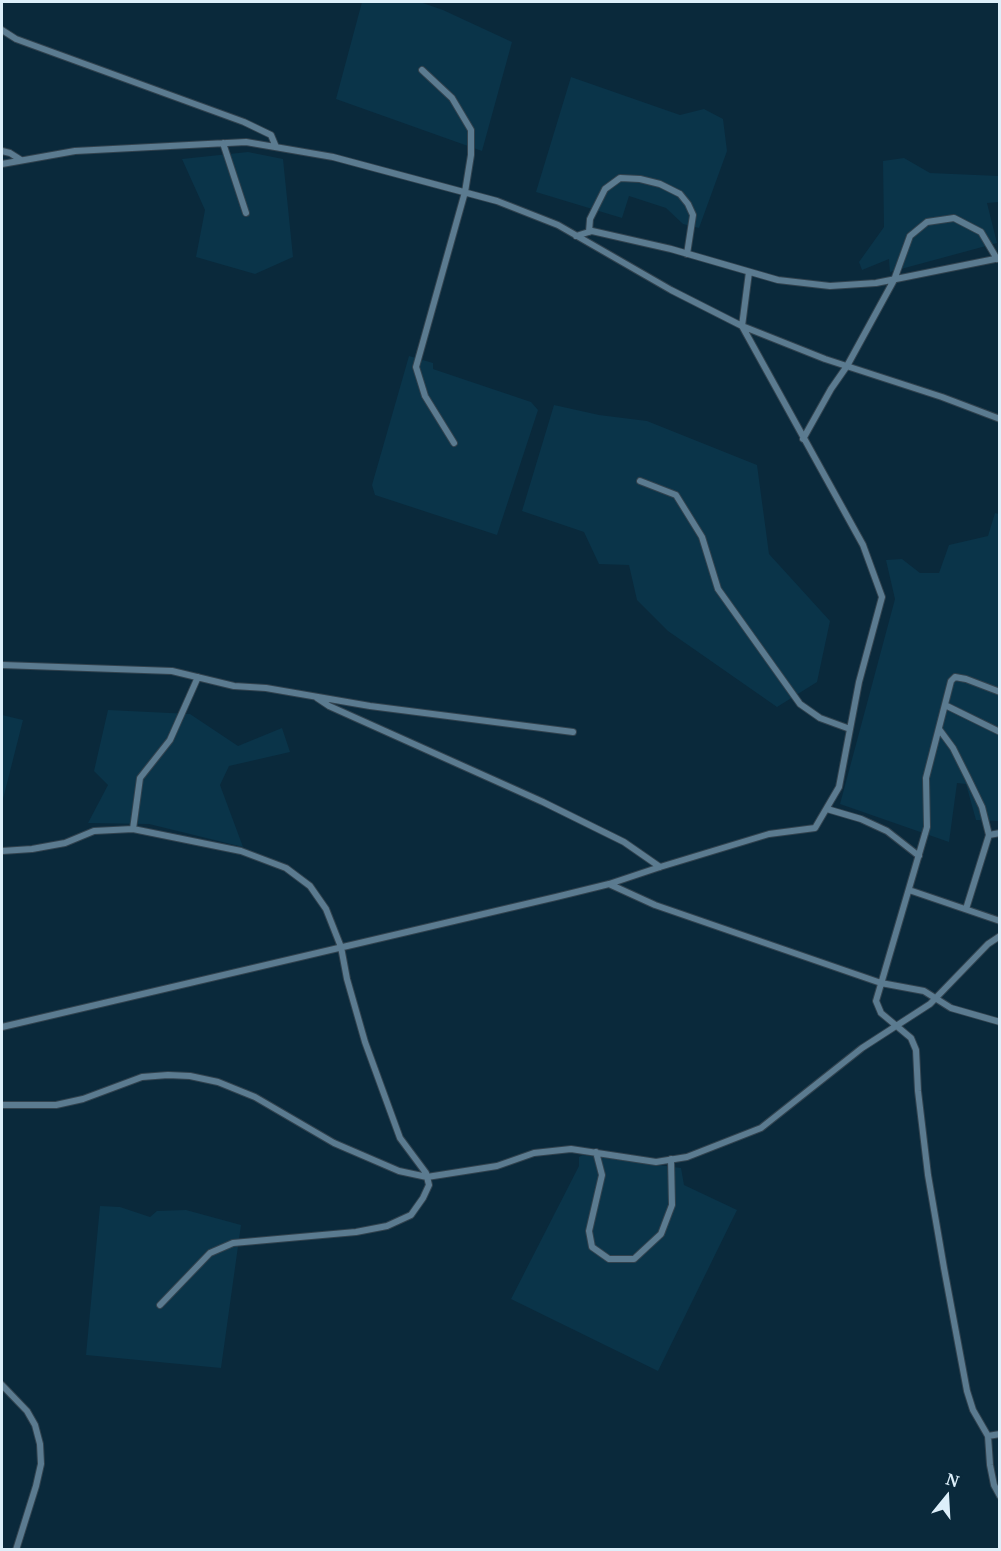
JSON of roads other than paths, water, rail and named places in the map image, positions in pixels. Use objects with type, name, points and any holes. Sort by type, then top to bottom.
[{"type":"lane","points":[[2,30],[16,39],[244,122],[271,135],[276,147]]},
{"type":"lane","points":[[422,70],[452,98],[471,130],[471,155],[465,192],[416,367],[424,396],[454,443]]},
{"type":"lane","points":[[2,164],[75,152],[246,142],[333,157],[496,201],[558,225],[680,295],[742,326],[847,366],[999,418]]},
{"type":"lane","points":[[223,143],[246,213]]},
{"type":"lane","points":[[2,151],[22,160]]},
{"type":"lane","points":[[589,232],[590,219],[605,189],[620,178],[640,179],[660,184],[680,194],[688,204],[693,215],[687,254]]},
{"type":"lane","points":[[576,236],[592,231],[687,254],[778,280],[830,286],[876,284],[894,280],[998,258],[981,232],[954,218],[927,222],[910,236],[894,280],[847,366],[831,389],[803,439]]},
{"type":"lane","points":[[2,1027],[609,884],[769,834],[815,828],[839,787],[859,682],[882,597],[863,545],[742,326],[749,272]]},
{"type":"lane","points":[[640,480],[676,495],[702,537],[718,589],[800,704],[820,718],[850,729]]},
{"type":"lane","points":[[2,665],[172,671],[234,686],[266,688],[370,706],[573,732]]},
{"type":"lane","points":[[133,829],[140,778],[170,740],[198,677]]},
{"type":"lane","points":[[999,692],[966,679],[955,677],[951,681],[926,778],[927,827],[876,1001],[881,1013],[912,1038],[916,1050],[918,1091],[928,1175],[944,1268],[967,1391],[973,1410],[988,1436],[990,1465],[999,1496]]},
{"type":"lane","points":[[314,696],[329,706],[624,842],[660,867]]},
{"type":"lane","points":[[945,705],[999,732]]},
{"type":"lane","points":[[939,729],[953,748],[982,807],[989,835],[966,909]]},
{"type":"lane","points":[[827,809],[861,819],[887,831],[919,856]]},
{"type":"lane","points":[[2,851],[65,843],[94,831],[133,829],[241,851],[286,868],[310,886],[326,909],[341,946],[347,979],[365,1042],[400,1138],[427,1177],[429,1185],[411,1215],[387,1226],[356,1232],[233,1243],[210,1254],[160,1305]]},
{"type":"lane","points":[[989,835],[999,833]]},
{"type":"lane","points":[[609,884],[655,905],[881,983],[924,991],[937,997],[951,1008],[999,1022]]},
{"type":"lane","points":[[909,890],[999,921]]},
{"type":"lane","points":[[2,1105],[56,1105],[83,1099],[142,1077],[190,1076],[237,1089],[334,1143],[399,1170],[427,1177],[497,1166],[534,1153],[572,1149],[656,1162],[687,1157],[761,1128],[862,1048],[930,1004],[988,944],[999,936]]},
{"type":"lane","points":[[596,1152],[602,1175],[590,1232],[592,1247],[609,1259],[634,1259],[661,1234],[672,1205],[671,1159]]},
{"type":"lane","points":[[2,1385],[27,1411],[35,1425],[40,1444],[39,1475],[16,1550]]},
{"type":"lane","points":[[988,1436],[999,1434]]}]
